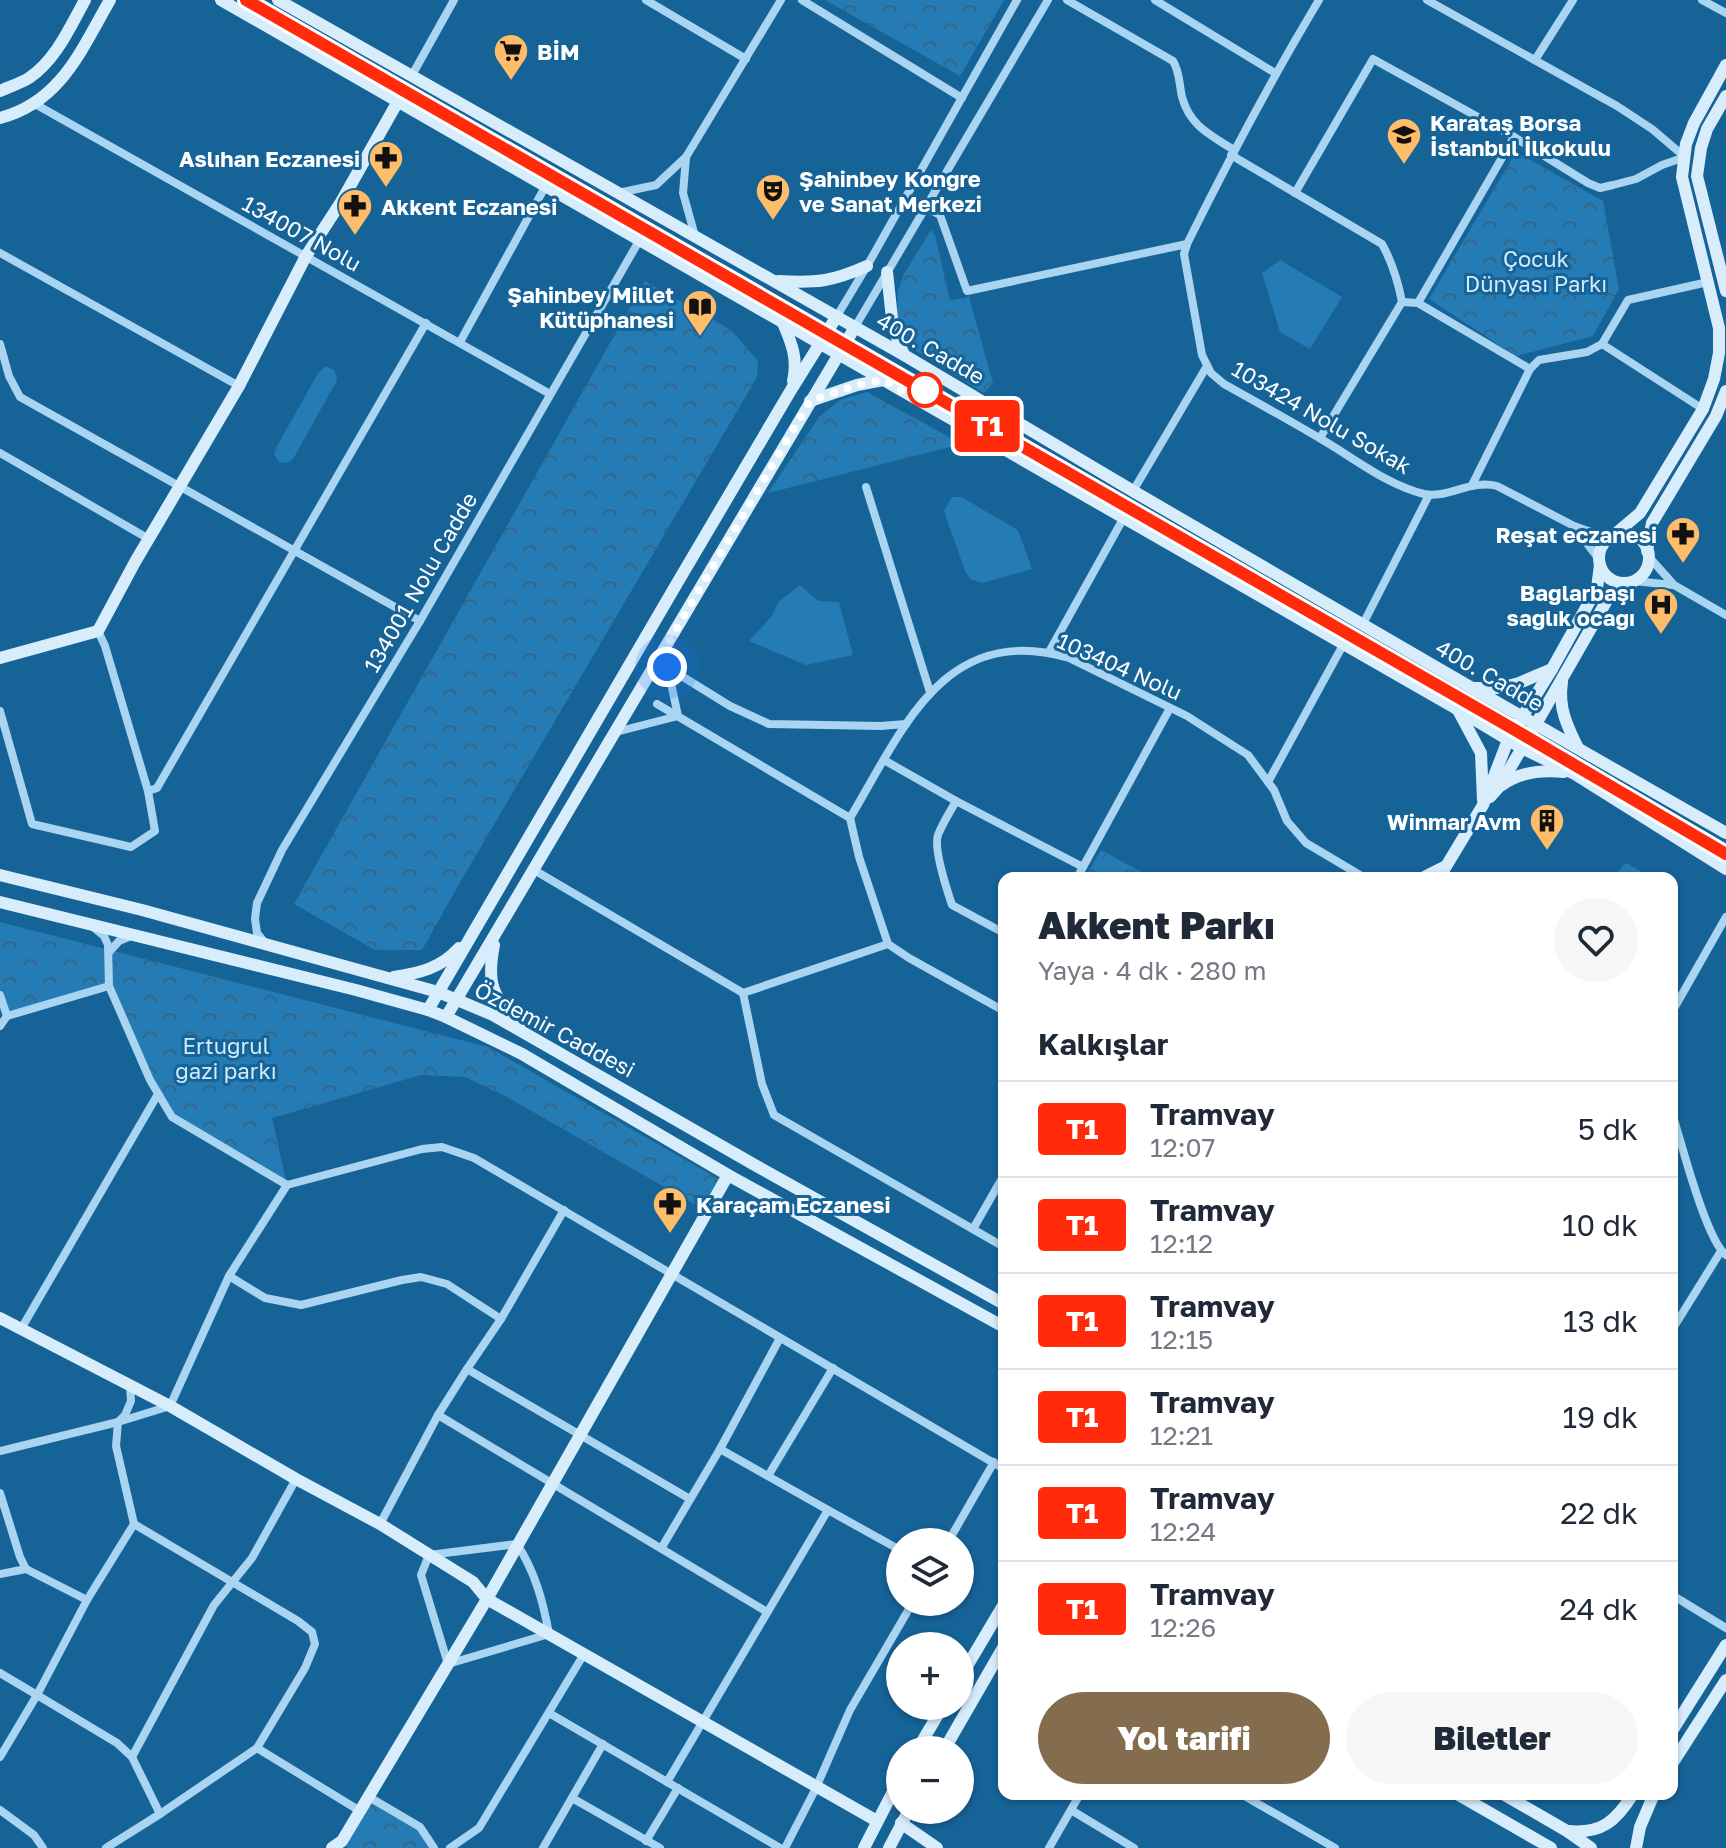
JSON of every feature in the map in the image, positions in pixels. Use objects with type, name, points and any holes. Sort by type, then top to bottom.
[{"type":"main road","points":[[0,91],[30,78],[45,63],[59,48],[85,0]]},
{"type":"main road","points":[[0,118],[18,114],[59,84],[110,0]]},
{"type":"main road","name":"400. Cadde","points":[[221,0],[1508,740],[1573,773],[1726,869]]},
{"type":"main road","name":"400. Cadde","points":[[278,0],[837,316],[1580,751],[1726,833]]},
{"type":"main road","points":[[1483,805],[1499,787],[1536,724],[1597,588],[1601,548],[1640,513],[1703,409],[1714,379],[1719,353],[1719,328],[1682,177],[1686,144],[1694,123],[1726,65]]},
{"type":"main road","points":[[1725,283],[1697,176],[1707,129],[1726,96]]},
{"type":"main road","points":[[0,658],[98,631],[239,386],[306,256],[341,202],[397,103]]},
{"type":"main road","points":[[775,281],[829,281],[867,266]]},
{"type":"main road","points":[[887,272],[893,328],[904,355]]},
{"type":"main road","points":[[428,1010],[837,316]]},
{"type":"main road","points":[[783,323],[796,359],[791,390]]},
{"type":"main road","points":[[446,1017],[855,327]]},
{"type":"main road","points":[[810,401],[857,385],[884,380]]},
{"type":"main road","points":[[1448,872],[1483,805],[1508,740],[1523,716],[1557,673],[1610,595],[1639,578],[1646,569],[1652,523],[1721,419],[1726,391]]},
{"type":"main road","points":[[1611,537],[1619,533],[1631,534],[1641,541],[1648,554]]},
{"type":"main road","points":[[1599,562],[1606,576],[1622,583],[1631,582]]},
{"type":"main road","points":[[1472,688],[1500,688],[1557,673]]},
{"type":"main road","points":[[1557,673],[1562,712],[1580,751]]},
{"type":"main road","points":[[1457,709],[1481,753],[1483,805]]},
{"type":"main road","points":[[1499,787],[1511,778],[1531,773],[1573,773]]},
{"type":"main road","name":"Özdemir Caddesi","points":[[0,875],[126,905],[456,999],[527,1033],[998,1301]]},
{"type":"main road","name":"Özdemir Caddesi","points":[[0,902],[242,961],[446,1017],[522,1054],[728,1175],[998,1324]]},
{"type":"main road","points":[[386,978],[426,972],[450,959],[477,928]]},
{"type":"main road","points":[[495,935],[491,985],[503,1006],[527,1033]]},
{"type":"main road","points":[[340,1846],[487,1599],[728,1175]]},
{"type":"main road","points":[[0,1318],[170,1406],[380,1524],[473,1582],[487,1599],[877,1821]]},
{"type":"main road","points":[[974,1654],[998,1614]]},
{"type":"main road","points":[[1678,1721],[1726,1645]]},
{"type":"main road","points":[[952,1736],[998,1659]]},
{"type":"main road","points":[[1678,1755],[1726,1680]]},
{"type":"main road","points":[[1467,1800],[1551,1848]]},
{"type":"main road","points":[[1513,1800],[1591,1848]]},
{"type":"main road","points":[[1567,1831],[1586,1833],[1606,1825],[1620,1814],[1629,1800]]},
{"type":"main road","points":[[1636,1848],[1640,1827],[1651,1800]]},
{"type":"main road","points":[[864,1848],[886,1804]]},
{"type":"main road","points":[[889,1848],[901,1824]]},
{"type":"main road","points":[[902,1824],[937,1848]]},
{"type":"street","points":[[411,77],[454,0]]},
{"type":"street","points":[[646,0],[746,59]]},
{"type":"street","points":[[618,193],[656,185],[686,157],[781,0]]},
{"type":"street","points":[[802,0],[962,98]]},
{"type":"street","points":[[837,316],[1017,0]]},
{"type":"street","points":[[855,327],[1048,0]]},
{"type":"street","points":[[1067,0],[1173,61],[1188,114],[1232,153],[1382,244],[1391,261],[1402,302],[1320,438]]},
{"type":"street","points":[[1155,0],[1275,73]]},
{"type":"street","name":"103424 Nolu Sokak","points":[[1319,0],[1275,73],[1187,244],[1184,254],[1202,355],[1207,366],[1224,384],[1384,477],[1415,491],[1429,495],[1472,485],[1497,486],[1574,526],[1611,537]]},
{"type":"street","points":[[1427,0],[1617,106],[1652,129],[1685,157]]},
{"type":"street","points":[[1535,60],[1573,0]]},
{"type":"street","points":[[1702,0],[1726,13]]},
{"type":"street","points":[[1295,193],[1373,59],[1600,188],[1636,179],[1685,157]]},
{"type":"street","name":"134007 Nolu","points":[[35,104],[550,394]]},
{"type":"street","points":[[1418,303],[1514,137]]},
{"type":"street","points":[[686,157],[683,193],[695,236]]},
{"type":"street","points":[[460,342],[545,187]]},
{"type":"street","points":[[925,207],[940,215],[967,291],[1187,244]]},
{"type":"street","name":"134001 Nolu Cadde","points":[[266,945],[257,933],[257,903],[282,850],[420,621],[639,241]]},
{"type":"street","points":[[0,253],[239,386]]},
{"type":"street","points":[[1472,485],[1530,369],[1539,360],[1587,352],[1602,344],[1628,300],[1708,282]]},
{"type":"street","points":[[1402,302],[1418,303],[1530,369]]},
{"type":"street","points":[[148,791],[157,788],[426,323]]},
{"type":"street","points":[[0,344],[9,376],[20,397],[420,621]]},
{"type":"street","points":[[1602,344],[1703,409]]},
{"type":"street","points":[[1133,491],[1207,366]]},
{"type":"street","points":[[0,453],[149,539]]},
{"type":"street","points":[[866,487],[930,692]]},
{"type":"street","points":[[1363,624],[1429,495]]},
{"type":"street","points":[[1049,652],[1123,519]]},
{"type":"street","name":"103424 Nolu Sokak","points":[[1574,526],[1599,562]]},
{"type":"street","points":[[1648,554],[1674,585],[1726,615]]},
{"type":"street","points":[[1631,582],[1674,585]]},
{"type":"street","points":[[0,711],[32,824],[131,847],[155,831],[148,791],[98,631]]},
{"type":"street","points":[[1268,782],[1343,645]]},
{"type":"street","points":[[664,650],[678,716]]},
{"type":"street","name":"103404 Nolu","points":[[850,818],[906,724],[930,692],[955,671],[984,657],[1016,650],[1049,652],[1069,658],[1187,716],[1248,755],[1274,790],[1287,821],[1306,843],[1355,872]]},
{"type":"street","points":[[667,667],[730,706],[769,724],[906,724]]},
{"type":"street","points":[[657,704],[850,818],[859,857],[888,944],[998,1008]]},
{"type":"street","points":[[1080,872],[1170,708]]},
{"type":"street","points":[[616,732],[678,716]]},
{"type":"street","points":[[884,760],[1083,867]]},
{"type":"street","points":[[956,801],[936,843],[944,884],[952,905],[998,930]]},
{"type":"street","points":[[534,870],[743,993],[762,1084],[774,1115],[998,1244]]},
{"type":"street","points":[[1678,1001],[1726,917]]},
{"type":"street","points":[[91,926],[104,936],[109,952],[109,986],[150,1080],[172,1117],[287,1185]]},
{"type":"street","points":[[109,952],[119,941],[134,936]]},
{"type":"street","points":[[743,993],[888,944]]},
{"type":"street","points":[[0,1026],[7,1016],[109,986]]},
{"type":"street","points":[[0,995],[7,1016]]},
{"type":"street","points":[[21,1329],[158,1094]]},
{"type":"street","points":[[1678,1132],[1709,1229],[1723,1253],[1678,1319]]},
{"type":"street","points":[[0,1451],[170,1406],[229,1276],[287,1185],[422,1149],[442,1147],[474,1158],[998,1465]]},
{"type":"street","points":[[973,1229],[998,1185]]},
{"type":"street","points":[[380,1524],[438,1415],[501,1319],[564,1210]]},
{"type":"street","points":[[229,1276],[265,1298],[301,1305],[421,1277],[447,1284],[501,1319]]},
{"type":"street","points":[[662,1547],[780,1338]]},
{"type":"street","points":[[768,1476],[833,1368]]},
{"type":"street","points":[[467,1369],[690,1499]]},
{"type":"street","points":[[0,1757],[87,1600],[134,1524],[116,1446],[118,1422],[129,1408],[130,1386]]},
{"type":"street","points":[[438,1415],[767,1612]]},
{"type":"street","points":[[720,1449],[886,1542]]},
{"type":"street","points":[[956,1528],[994,1462]]},
{"type":"street","points":[[132,1757],[214,1605],[252,1558],[296,1479]]},
{"type":"street","points":[[0,1493],[26,1569],[87,1600]]},
{"type":"street","points":[[667,1782],[828,1510]]},
{"type":"street","points":[[106,1848],[257,1748],[305,1668],[315,1644],[312,1632],[298,1621],[134,1524]]},
{"type":"street","points":[[517,1544],[538,1584],[549,1634],[448,1664],[421,1575],[429,1555],[517,1544]]},
{"type":"street","points":[[0,1574],[26,1569]]},
{"type":"street","points":[[1678,1599],[1726,1628]]},
{"type":"street","points":[[549,1713],[783,1848],[850,1710],[905,1616]]},
{"type":"street","points":[[450,1848],[479,1828],[584,1654]]},
{"type":"street","points":[[0,1673],[117,1743],[132,1757],[160,1814]]},
{"type":"street","points":[[543,1848],[603,1744]]},
{"type":"street","points":[[257,1748],[360,1811]]},
{"type":"street","points":[[646,1841],[678,1788]]},
{"type":"street","points":[[369,1797],[420,1827],[434,1848]]},
{"type":"street","points":[[572,1798],[660,1848]]},
{"type":"street","points":[[1049,1848],[1077,1800]]},
{"type":"street","points":[[1251,1800],[1335,1848]]},
{"type":"street","points":[[0,1810],[34,1835],[43,1848]]},
{"type":"street","points":[[1071,1810],[1134,1848]]},
{"type":"green space","points":[[825,0],[1004,0],[960,76]]},
{"type":"green space","name":"Çocuk Dünyası Parkı","points":[[1516,152],[1603,201],[1619,289],[1593,336],[1516,356],[1429,299]]},
{"type":"green space","points":[[931,230],[935,235],[950,300],[969,297],[993,383],[984,393],[916,351],[897,322],[898,291],[904,274]]},
{"type":"green space","points":[[1280,260],[1342,297],[1310,349],[1280,332],[1262,273]]},
{"type":"green space","points":[[645,281],[731,330],[758,361],[757,377],[422,950],[375,950],[294,904]]},
{"type":"green space","points":[[326,366],[334,370],[336,382],[293,459],[280,463],[274,454],[276,448],[318,373]]},
{"type":"green space","points":[[867,392],[962,444],[768,493],[819,417],[840,400]]},
{"type":"green space","points":[[952,497],[961,497],[1018,530],[1032,569],[982,583],[970,579],[944,511]]},
{"type":"green space","points":[[800,585],[818,601],[839,602],[853,655],[806,665],[749,641],[772,616],[778,602]]},
{"type":"green space","points":[[1101,850],[1141,872],[1088,872]]},
{"type":"green space","points":[[1624,864],[1628,864],[1642,872],[1618,872]]},
{"type":"green space","name":"Ertuğrul gazi parkı","points":[[0,922],[488,1047],[724,1182],[708,1212],[507,1097],[465,1077],[421,1075],[272,1118],[287,1185],[172,1117],[109,986],[7,1016],[0,995]]},
{"type":"green space","points":[[369,1797],[420,1827],[434,1848],[347,1848],[342,1841]]},
{"type":"tram line","points":[[246,0],[1726,854]]},
{"type":"tram line","name":"T1","points":[[246,0],[1726,854]]},
{"type":"place","name":"BİM","points":[[511,82]]},
{"type":"place","name":"Karataş Borsa İstanbul İlkokulu","points":[[1404,166]]},
{"type":"place","name":"Aslıhan Eczanesi","points":[[386,189]]},
{"type":"place","name":"Şahinbey Kongre ve Sanat Merkezi","points":[[773,222]]},
{"type":"place","name":"Akkent Eczanesi","points":[[355,237]]},
{"type":"place","name":"Şahinbey Millet Kütüphanesi","points":[[700,338]]},
{"type":"place","name":"Reşat eczanesi","points":[[1683,565]]},
{"type":"place","name":"Bağlarbaşı sağlık ocağı","points":[[1661,636]]},
{"type":"place","name":"Winmar Avm","points":[[1547,852]]},
{"type":"place","name":"Karaçam Eczanesi","points":[[670,1235]]},
{"type":"route","points":[[667,667],[664,650],[810,401],[857,385],[884,380],[907,394],[925,390]]}]
